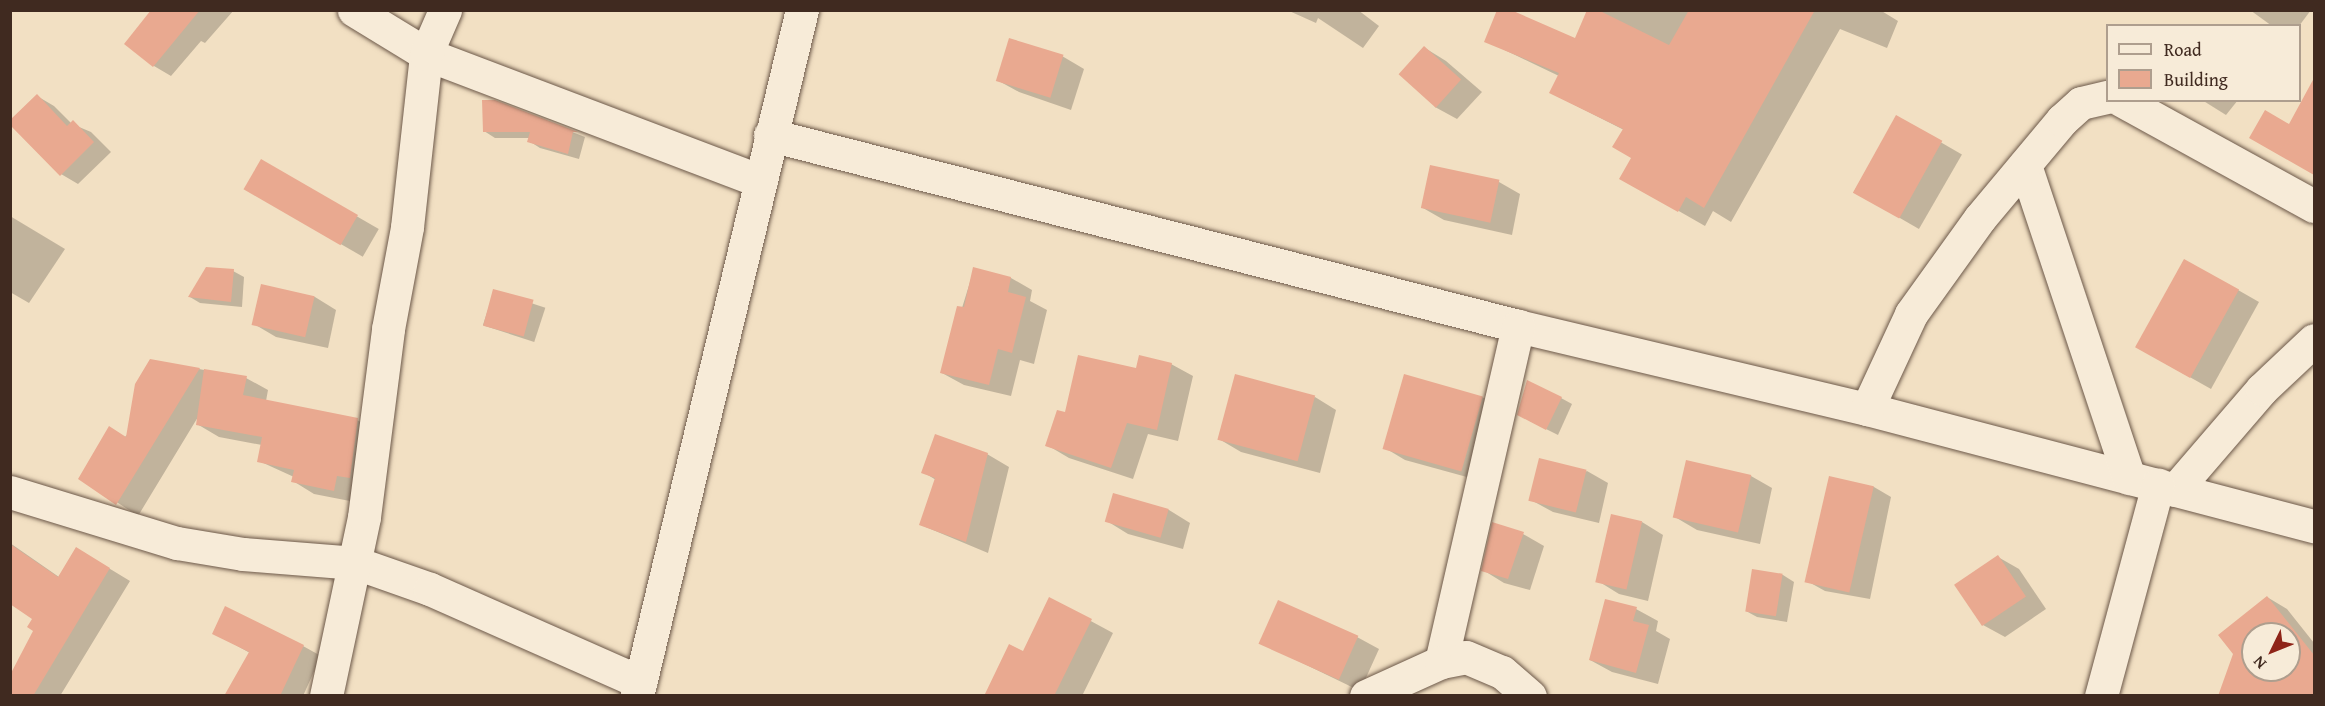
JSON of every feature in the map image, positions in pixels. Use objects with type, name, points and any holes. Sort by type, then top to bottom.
[{"type":"street","points":[[354,10],[426,54],[761,182]]},
{"type":"street","points":[[326,696],[356,563],[388,329],[407,227],[426,54],[445,10]]},
{"type":"street","points":[[10,492],[177,543],[243,554],[356,563],[430,589],[638,689],[802,10]]},
{"type":"street","points":[[1868,409],[1911,314],[2025,165],[2081,103],[2106,97]]},
{"type":"street","points":[[2125,102],[2314,206]]},
{"type":"street","points":[[770,135],[1518,326],[1868,409],[2314,526]]},
{"type":"street","points":[[2025,165],[2154,484]]},
{"type":"street","points":[[1441,662],[1518,326]]},
{"type":"street","points":[[2101,696],[2154,484],[2314,340]]},
{"type":"street","points":[[1366,696],[1441,662],[1466,657],[1502,672],[1530,696]]},
{"type":"building","points":[[151,10],[200,10],[153,67],[124,44]]},
{"type":"building","points":[[1497,10],[1511,10],[1575,38],[1587,10],[1598,10],[1669,45],[1689,10],[1815,10],[1704,208],[1686,197],[1678,212],[1619,179],[1631,158],[1612,147],[1623,129],[1549,93],[1559,73],[1484,42]]},
{"type":"building","points":[[1009,38],[1064,55],[1050,98],[996,81]]},
{"type":"building","points":[[1424,46],[1461,79],[1436,108],[1399,74]]},
{"type":"building","points":[[2314,78],[2314,175],[2249,138],[2265,110],[2289,124]]},
{"type":"building","points":[[37,94],[67,126],[73,120],[94,142],[60,176],[10,125],[10,120]]},
{"type":"building","points":[[482,100],[495,100],[578,132],[573,132],[568,154],[527,142],[530,132],[483,132]]},
{"type":"building","points":[[1896,115],[1942,141],[1899,219],[1853,193]]},
{"type":"building","points":[[261,159],[358,215],[340,245],[244,189]]},
{"type":"building","points":[[1430,165],[1499,180],[1490,223],[1421,208]]},
{"type":"building","points":[[2184,259],[2239,290],[2190,378],[2135,347]]},
{"type":"building","points":[[206,267],[234,269],[231,302],[188,297]]},
{"type":"building","points":[[973,267],[1011,277],[1008,292],[1026,297],[1012,353],[998,349],[989,385],[940,373],[957,306],[964,307]]},
{"type":"building","points":[[261,284],[315,296],[305,337],[252,325]]},
{"type":"building","points":[[493,289],[534,300],[524,337],[483,326]]},
{"type":"building","points":[[1078,355],[1136,368],[1139,355],[1172,363],[1157,430],[1127,423],[1111,468],[1045,446],[1057,410],[1065,412]]},
{"type":"building","points":[[150,359],[200,368],[116,505],[78,479],[109,426],[126,437],[135,384]]},
{"type":"building","points":[[204,369],[247,376],[243,395],[358,418],[350,478],[337,476],[334,491],[291,482],[294,470],[257,462],[262,437],[196,425]]},
{"type":"building","points":[[1235,374],[1315,395],[1298,461],[1217,440]]},
{"type":"building","points":[[1404,374],[1483,397],[1461,472],[1383,449]]},
{"type":"building","points":[[1527,380],[1562,397],[1546,430],[1517,415]]},
{"type":"building","points":[[935,434],[988,453],[966,542],[919,525],[935,478],[921,473]]},
{"type":"building","points":[[1539,458],[1587,470],[1576,513],[1528,501]]},
{"type":"building","points":[[1686,460],[1751,475],[1738,533],[1673,517]]},
{"type":"building","points":[[1829,476],[1874,486],[1849,593],[1804,582]]},
{"type":"building","points":[[1113,493],[1169,509],[1160,538],[1105,522]]},
{"type":"building","points":[[1611,514],[1642,521],[1626,589],[1595,582]]},
{"type":"building","points":[[1492,522],[1524,532],[1508,579],[1481,571]]},
{"type":"building","points":[[10,544],[58,577],[76,547],[110,568],[33,696],[10,696],[10,675],[33,631],[27,627],[32,619],[10,604]]},
{"type":"building","points":[[1998,555],[2026,596],[1982,626],[1954,585]]},
{"type":"building","points":[[1752,569],[1783,574],[1776,616],[1745,611]]},
{"type":"building","points":[[2267,596],[2288,622],[2241,622],[2241,682],[2301,682],[2301,639],[2314,655],[2314,696],[2218,696],[2233,654],[2218,635]]},
{"type":"building","points":[[1049,597],[1092,619],[1054,696],[984,696],[1009,644],[1023,651]]},
{"type":"building","points":[[1605,599],[1637,607],[1633,621],[1649,625],[1636,673],[1589,660]]},
{"type":"building","points":[[1278,600],[1358,636],[1339,680],[1258,644]]},
{"type":"building","points":[[225,606],[304,645],[280,696],[224,696],[249,652],[212,634]]}]
